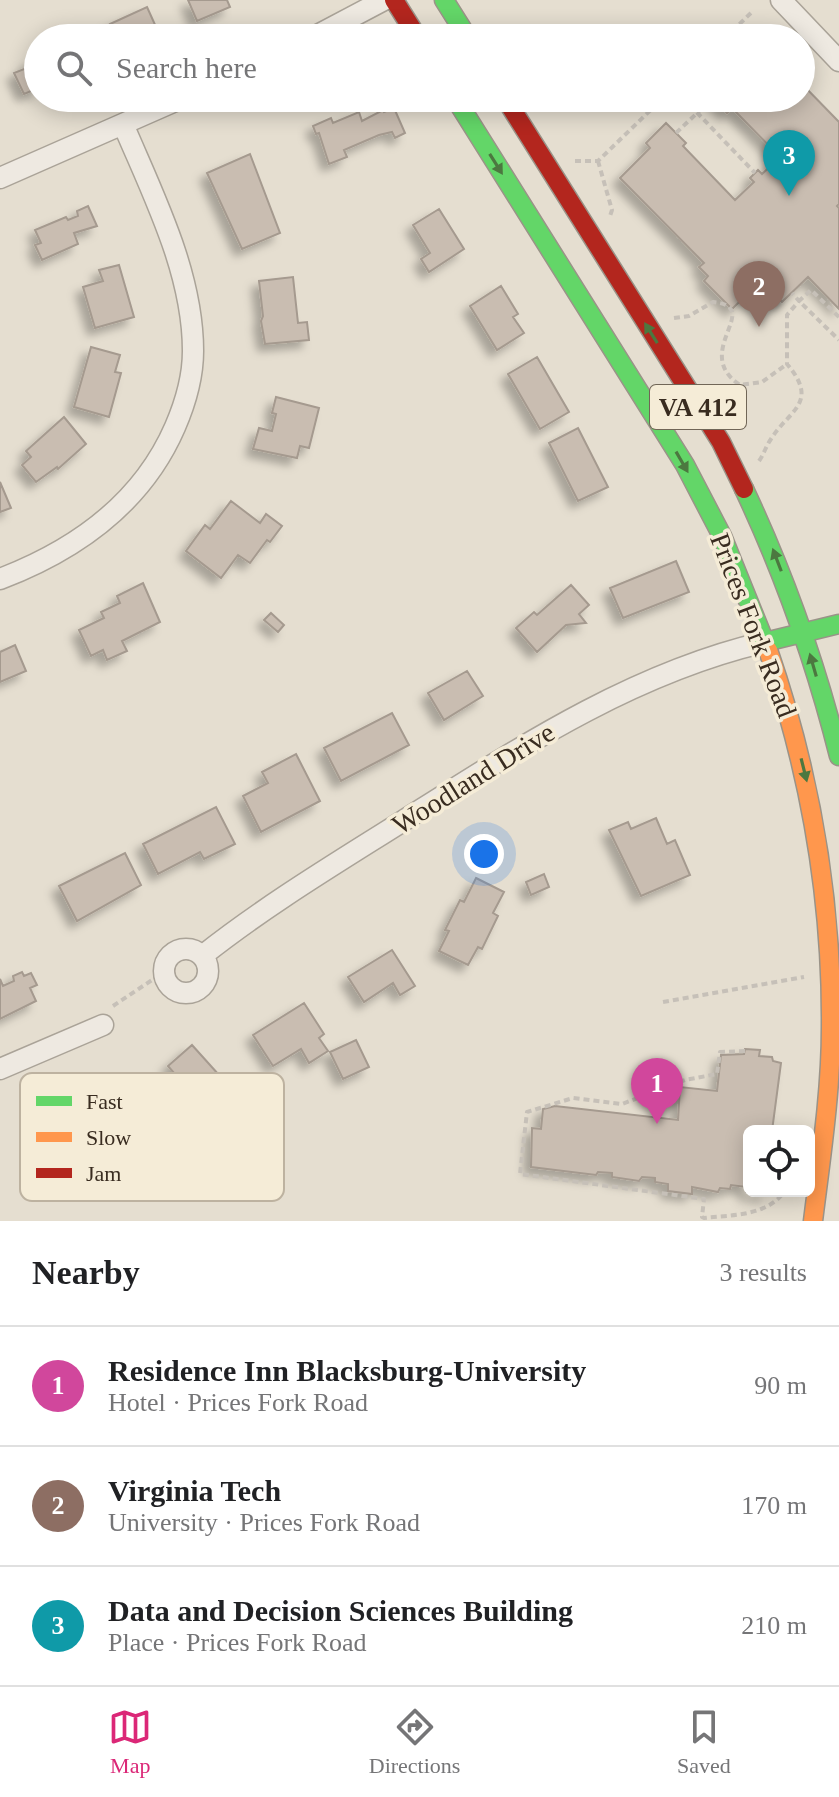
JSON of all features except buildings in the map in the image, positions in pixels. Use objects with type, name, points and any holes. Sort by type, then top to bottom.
[{"type":"main road","points":[[394,0],[409,24]]},
{"type":"main road","points":[[444,0],[459,24]]},
{"type":"main road","name":"Prices Fork Road","points":[[464,112],[679,455],[723,536],[765,642],[794,732],[807,784],[824,894],[830,976],[827,1102],[813,1221]]},
{"type":"main road","name":"Prices Fork Road","points":[[514,112],[721,442],[773,549],[839,748]]},
{"type":"main road","points":[[765,642],[839,624]]},
{"type":"street","points":[[339,24],[384,0]]},
{"type":"street","points":[[781,0],[804,24]]},
{"type":"street","points":[[815,36],[839,61]]},
{"type":"street","points":[[0,178],[150,112]]},
{"type":"street","points":[[0,579],[90,533],[123,506],[159,459],[187,395],[193,347],[184,288],[170,238],[123,124]]},
{"type":"street","name":"Woodland Drive","points":[[202,956],[231,933],[349,855],[560,723],[619,694],[729,650],[765,642]]},
{"type":"street","points":[[178,950],[195,951],[202,956],[208,972],[201,987],[185,994],[170,987],[165,979],[165,962],[178,950]]},
{"type":"street","points":[[0,1069],[103,1025]]},
{"type":"path","points":[[740,24],[753,11]]},
{"type":"path","points":[[570,161],[598,161],[649,112]]},
{"type":"path","points":[[676,133],[697,113],[755,173]]},
{"type":"path","points":[[598,161],[612,210],[607,220]]},
{"type":"path","points":[[757,463],[770,440],[798,408],[801,400],[800,387],[787,364],[787,315],[811,290],[826,301],[839,317]]},
{"type":"path","points":[[792,293],[839,340]]},
{"type":"path","points":[[669,319],[689,316],[713,302],[727,307],[733,322],[719,355],[730,378],[740,385],[762,382],[787,364]]},
{"type":"path","points":[[663,1002],[809,976],[830,976]]},
{"type":"path","points":[[103,1025],[108,1008],[152,980],[165,979]]},
{"type":"path","points":[[745,1051],[720,1052],[717,1074],[685,1080],[622,1104],[573,1098],[526,1113],[520,1174],[704,1199],[704,1220],[759,1211],[776,1203],[780,1197]]},
{"type":"traffic: fast","points":[[444,0],[459,24]]},
{"type":"traffic: fast","points":[[464,112],[685,465],[722,536],[768,650]]},
{"type":"traffic: fast","points":[[744,489],[798,621],[839,756]]},
{"type":"traffic: fast","points":[[765,642],[839,624]]},
{"type":"traffic: slow","points":[[768,650],[807,789],[823,884],[827,931],[831,1051],[813,1221]]},
{"type":"traffic: jam","points":[[394,0],[409,24]]},
{"type":"traffic: jam","points":[[514,112],[721,442],[744,489]]},
{"type":"place","name":"Data and Decision Sciences Building","points":[[789,196]]},
{"type":"place","name":"Virginia Tech","points":[[759,327]]},
{"type":"place","name":"Residence Inn Blacksburg-University","points":[[657,1124]]}]
